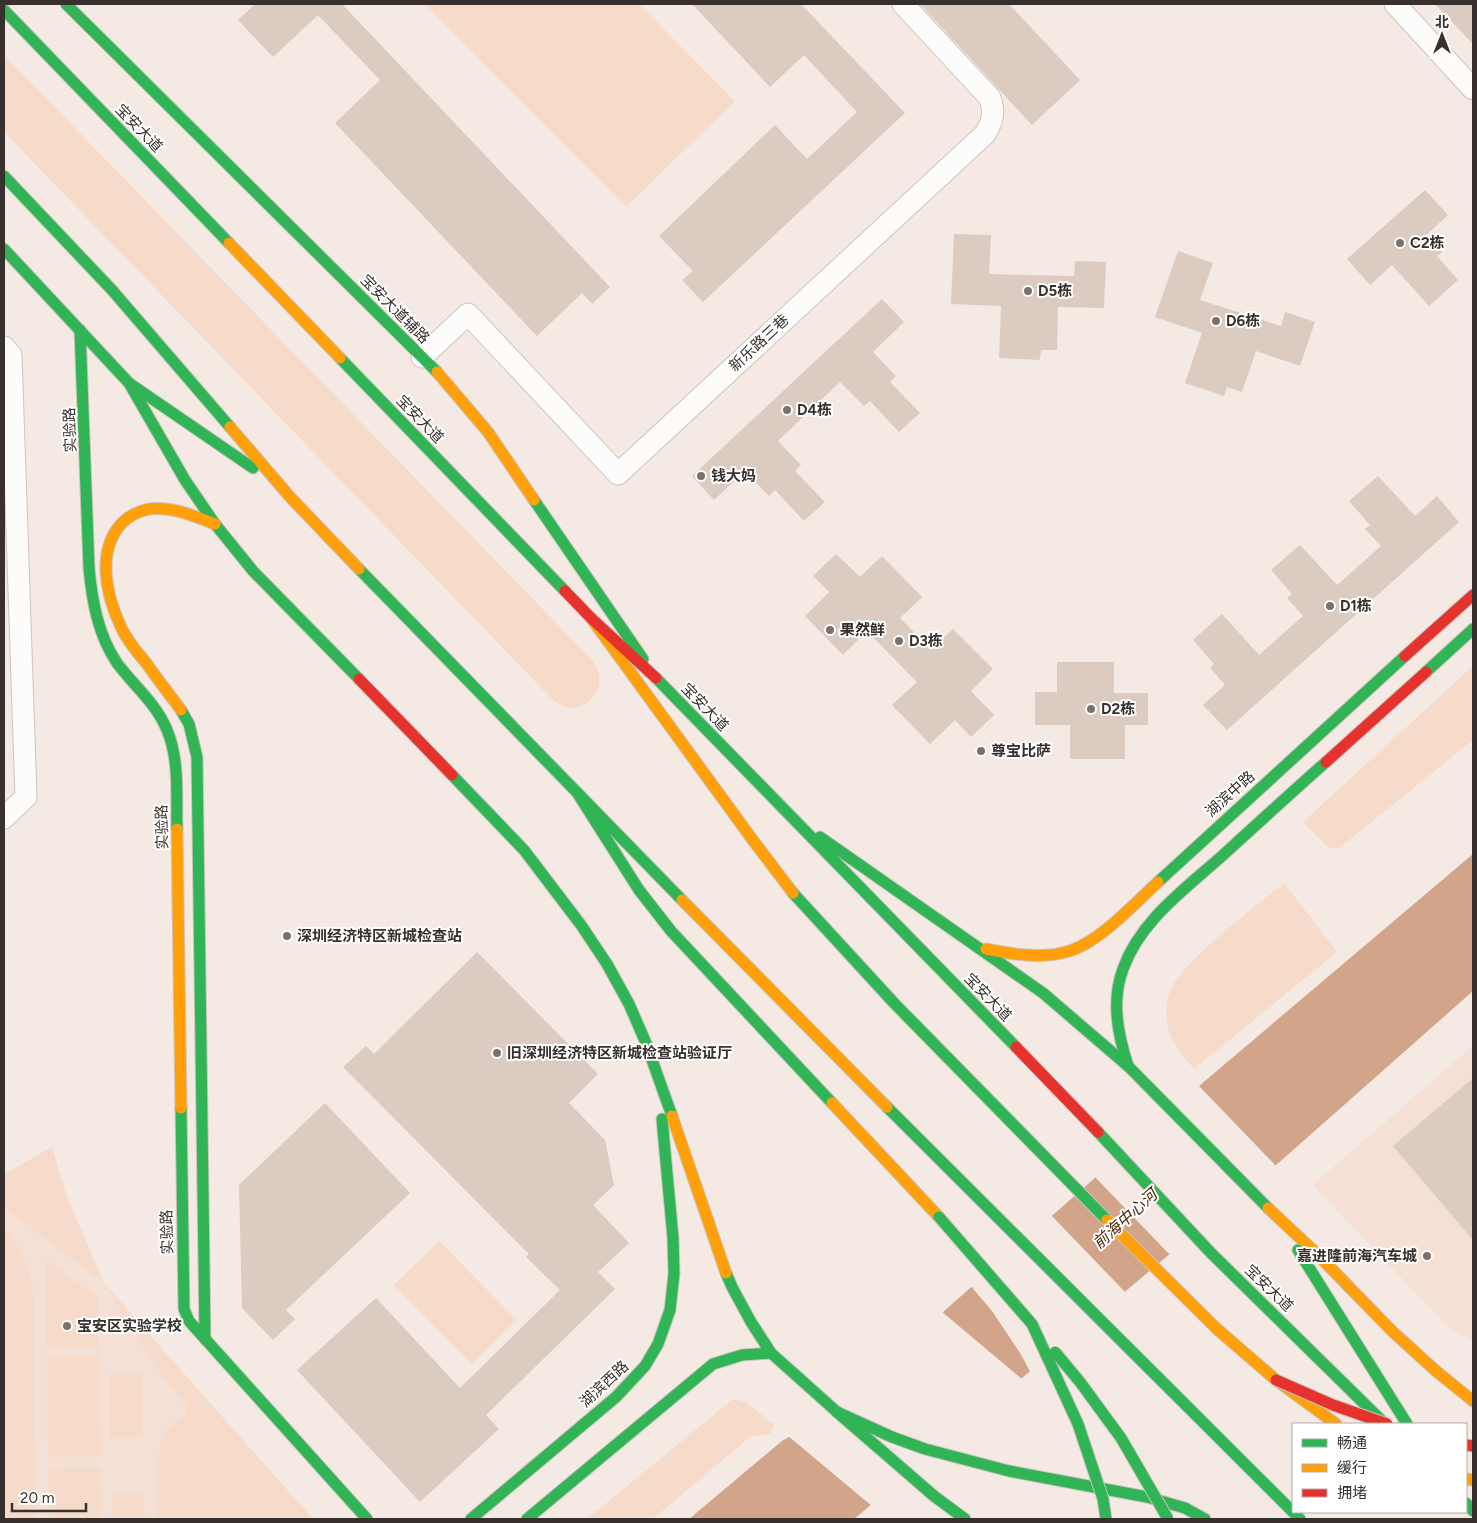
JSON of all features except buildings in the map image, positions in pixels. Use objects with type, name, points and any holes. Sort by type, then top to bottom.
[{"type":"main road","name":"宝安大道辅路","points":[[66,4],[447,382],[488,432],[655,676]]},
{"type":"main road","name":"宝安大道","points":[[4,10],[592,618],[655,676],[1080,1112],[1211,1253],[1385,1423]]},
{"type":"main road","points":[[4,176],[112,290],[292,498],[578,794],[979,1200],[1292,1511]]},
{"type":"main road","points":[[4,250],[129,383],[185,480],[215,524],[252,571],[415,736],[524,850],[581,925],[607,964],[629,1004],[646,1043],[656,1075],[680,1134],[718,1251],[729,1278],[751,1322],[771,1352],[783,1365],[934,1496],[965,1519]]},
{"type":"main road","name":"实验路","points":[[80,330],[89,568],[97,618],[106,643],[117,662],[164,722],[174,749],[176,771],[184,1309],[189,1321],[367,1519]]},
{"type":"main road","points":[[129,383],[259,472],[292,498]]},
{"type":"main road","points":[[205,1339],[197,757],[189,724],[182,712],[120,627],[111,596],[105,560],[112,535],[120,524],[140,511],[152,508],[166,509],[185,513],[215,524]]},
{"type":"main road","name":"湖滨中路","points":[[982,949],[1015,954],[1064,952],[1077,949],[1107,928],[1185,855],[1473,595]]},
{"type":"main road","points":[[592,618],[752,839],[792,891],[894,1003],[1157,1271],[1217,1328],[1276,1380],[1335,1423]]},
{"type":"main road","points":[[1129,1067],[1119,1036],[1116,1016],[1116,995],[1124,966],[1137,940],[1156,917],[1202,873],[1473,629]]},
{"type":"main road","points":[[578,794],[639,890],[671,931],[939,1218],[1080,1382],[1121,1438],[1168,1519]]},
{"type":"main road","points":[[790,816],[1043,993],[1129,1067],[1392,1330],[1436,1371],[1473,1401]]},
{"type":"main road","points":[[1185,855],[1181,862],[1184,873],[1191,877],[1202,873]]},
{"type":"main road","name":"湖滨西路","points":[[470,1519],[572,1434],[634,1379],[658,1345],[670,1312],[674,1285],[674,1246],[665,1141],[656,1075]]},
{"type":"main road","points":[[1276,1216],[1385,1391],[1407,1423]]},
{"type":"main road","points":[[1032,1324],[1078,1424],[1103,1499],[1106,1519]]},
{"type":"main road","points":[[527,1519],[713,1364],[750,1353],[771,1352]]},
{"type":"main road","points":[[1276,1380],[1333,1405],[1383,1423]]},
{"type":"main road","points":[[837,1412],[908,1443],[972,1462],[1009,1471],[1147,1496],[1185,1508],[1205,1519]]},
{"type":"main road","points":[[572,1434],[582,1431],[592,1434]]},
{"type":"main road","points":[[593,1463],[599,1455],[599,1445]]},
{"type":"street","name":"新乐路三巷","points":[[422,357],[468,314],[618,474],[985,134],[993,116],[990,98],[903,4]]},
{"type":"street","points":[[1395,4],[1473,89]]},
{"type":"street","points":[[4,347],[11,355],[26,796],[4,818]]},
{"type":"shaded area","points":[[425,4],[639,4],[735,101],[626,207]]},
{"type":"shaded area","points":[[4,55],[593,661],[598,672],[599,683],[594,696],[589,701],[583,705],[569,708],[562,706],[552,699],[4,132]]},
{"type":"shaded area","points":[[1473,666],[1473,740],[1339,848],[1329,848],[1303,822]]},
{"type":"shaded area","points":[[1284,883],[1337,952],[1194,1069],[1179,1050],[1170,1034],[1166,1011],[1169,994],[1176,981],[1202,951]]},
{"type":"shaded area","name":"嘉进隆前海汽车城","points":[[1473,1046],[1473,1341],[1448,1327],[1313,1185]]},
{"type":"shaded area","points":[[52,1147],[67,1197],[104,1283],[4,1207],[4,1174]]},
{"type":"shaded area","name":"宝安区实验学校","points":[[4,1207],[104,1283],[157,1369],[186,1404],[186,1413],[164,1432],[156,1462],[157,1519],[4,1519]]},
{"type":"shaded area","points":[[4,1226],[23,1256],[33,1289],[36,1519],[4,1519]]},
{"type":"shaded area","points":[[439,1241],[517,1320],[472,1364],[394,1285]]},
{"type":"shaded area","points":[[46,1261],[98,1297],[99,1348],[46,1348]]},
{"type":"shaded area","points":[[104,1283],[313,1519],[157,1519],[156,1462],[164,1432],[186,1413],[186,1404],[157,1369]]},
{"type":"shaded area","points":[[99,1356],[101,1456],[48,1457],[47,1357]]},
{"type":"shaded area","points":[[110,1373],[142,1373],[143,1437],[110,1438]]},
{"type":"shaded area","points":[[733,1399],[746,1402],[774,1425],[770,1434],[751,1436],[653,1519],[587,1519]]},
{"type":"shaded area","points":[[100,1467],[101,1519],[49,1519],[48,1468]]},
{"type":"shaded area","points":[[112,1492],[144,1492],[144,1519],[112,1519]]},
{"type":"water","name":"前海中心河","points":[[1473,854],[1473,991],[1283,1159],[854,1519],[689,1519],[782,1441],[824,1417],[1206,1080]]},
{"type":"pier","points":[[1198,1085],[1277,1167],[1171,1256],[1094,1176]]},
{"type":"pier","points":[[1050,1214],[1126,1293],[1031,1373],[992,1311],[970,1285]]},
{"type":"pier","points":[[941,1311],[1023,1380],[873,1507],[787,1435],[822,1415]]},
{"type":"traffic: fast","points":[[66,4],[437,372]]},
{"type":"traffic: fast","points":[[4,10],[229,243]]},
{"type":"traffic: fast","points":[[4,176],[112,290],[230,427]]},
{"type":"traffic: fast","points":[[4,249],[129,383],[185,480],[215,524],[253,571],[359,679]]},
{"type":"traffic: fast","points":[[80,330],[89,568],[94,605],[110,652],[157,711],[167,730],[176,767],[177,829]]},
{"type":"traffic: fast","points":[[340,358],[565,591]]},
{"type":"traffic: fast","points":[[129,383],[253,468]]},
{"type":"traffic: fast","points":[[534,500],[643,659]]},
{"type":"traffic: fast","points":[[359,569],[682,900]]},
{"type":"traffic: fast","points":[[1426,672],[1473,629]]},
{"type":"traffic: fast","points":[[1158,882],[1405,656]]},
{"type":"traffic: fast","points":[[656,678],[1016,1047]]},
{"type":"traffic: fast","points":[[181,710],[189,724],[197,757],[205,1339]]},
{"type":"traffic: fast","points":[[1128,1066],[1117,1018],[1117,993],[1123,969],[1140,936],[1165,907],[1326,762]]},
{"type":"traffic: fast","points":[[452,775],[524,850],[581,925],[607,964],[629,1004],[646,1043],[672,1116]]},
{"type":"traffic: fast","points":[[578,794],[639,890],[671,931],[832,1103]]},
{"type":"traffic: fast","points":[[820,837],[1043,993],[1128,1066],[1268,1208]]},
{"type":"traffic: fast","points":[[793,893],[894,1003],[1107,1220]]},
{"type":"traffic: fast","points":[[887,1107],[1292,1511]]},
{"type":"traffic: fast","points":[[181,1108],[184,1309],[189,1321],[367,1519]]},
{"type":"traffic: fast","points":[[471,1519],[616,1397],[645,1366],[658,1344],[670,1310],[674,1274],[673,1238],[662,1119]]},
{"type":"traffic: fast","points":[[1098,1132],[1211,1253],[1384,1423]]},
{"type":"traffic: fast","points":[[939,1217],[1032,1324],[1078,1424],[1103,1499],[1106,1519]]},
{"type":"traffic: fast","points":[[1298,1250],[1406,1423]]},
{"type":"traffic: fast","points":[[726,1273],[751,1322],[771,1353],[837,1412],[892,1437],[925,1449],[1009,1471],[1147,1497],[1185,1508],[1205,1519]]},
{"type":"traffic: fast","points":[[1055,1352],[1080,1382],[1121,1438],[1168,1519]]},
{"type":"traffic: fast","points":[[527,1519],[713,1364],[742,1355],[771,1353]]},
{"type":"traffic: fast","points":[[837,1412],[934,1496],[965,1519]]},
{"type":"traffic: fast","points":[[1467,1504],[1473,1511]]},
{"type":"traffic: fast","points":[[1294,1513],[1300,1519]]},
{"type":"traffic: slow","points":[[229,243],[340,358]]},
{"type":"traffic: slow","points":[[437,372],[488,432],[534,500]]},
{"type":"traffic: slow","points":[[230,427],[291,498],[359,569]]},
{"type":"traffic: slow","points":[[181,710],[123,632],[111,601],[106,574],[106,560],[114,534],[122,523],[142,511],[158,508],[174,510],[215,524]]},
{"type":"traffic: slow","points":[[591,618],[793,893]]},
{"type":"traffic: slow","points":[[177,829],[181,1108]]},
{"type":"traffic: slow","points":[[986,949],[1016,954],[1046,955],[1078,948],[1103,932],[1158,882]]},
{"type":"traffic: slow","points":[[682,900],[887,1107]]},
{"type":"traffic: slow","points":[[832,1103],[939,1217]]},
{"type":"traffic: slow","points":[[672,1116],[726,1273]]},
{"type":"traffic: slow","points":[[1268,1208],[1316,1253],[1392,1331],[1473,1401]]},
{"type":"traffic: slow","points":[[1107,1220],[1217,1329],[1276,1380],[1335,1423]]},
{"type":"traffic: slow","points":[[1467,1479],[1473,1480]]},
{"type":"traffic: jam","points":[[565,591],[591,618],[656,678]]},
{"type":"traffic: jam","points":[[1405,656],[1473,595]]},
{"type":"traffic: jam","points":[[1326,762],[1426,672]]},
{"type":"traffic: jam","points":[[359,679],[452,775]]},
{"type":"traffic: jam","points":[[1016,1047],[1098,1132]]},
{"type":"traffic: jam","points":[[1276,1380],[1333,1405],[1384,1423]]},
{"type":"traffic: jam","points":[[1467,1445],[1473,1446]]},
{"type":"place","name":"C2栋","points":[[1400,243]]},
{"type":"place","name":"D5栋","points":[[1028,291]]},
{"type":"place","name":"D6栋","points":[[1216,321]]},
{"type":"place","name":"D4栋","points":[[787,410]]},
{"type":"place","name":"钱大妈","points":[[701,476]]},
{"type":"place","name":"D1栋","points":[[1330,606]]},
{"type":"place","name":"果然鲜","points":[[830,630]]},
{"type":"place","name":"D3栋","points":[[899,641]]},
{"type":"place","name":"D2栋","points":[[1091,709]]},
{"type":"place","name":"尊宝比萨","points":[[981,751]]},
{"type":"place","name":"深圳经济特区新城检查站","points":[[287,936]]},
{"type":"place","name":"旧深圳经济特区新城检查站验证厅","points":[[497,1053]]},
{"type":"place","name":"嘉进隆前海汽车城","points":[[1427,1256]]},
{"type":"place","name":"宝安区实验学校","points":[[67,1326]]}]
